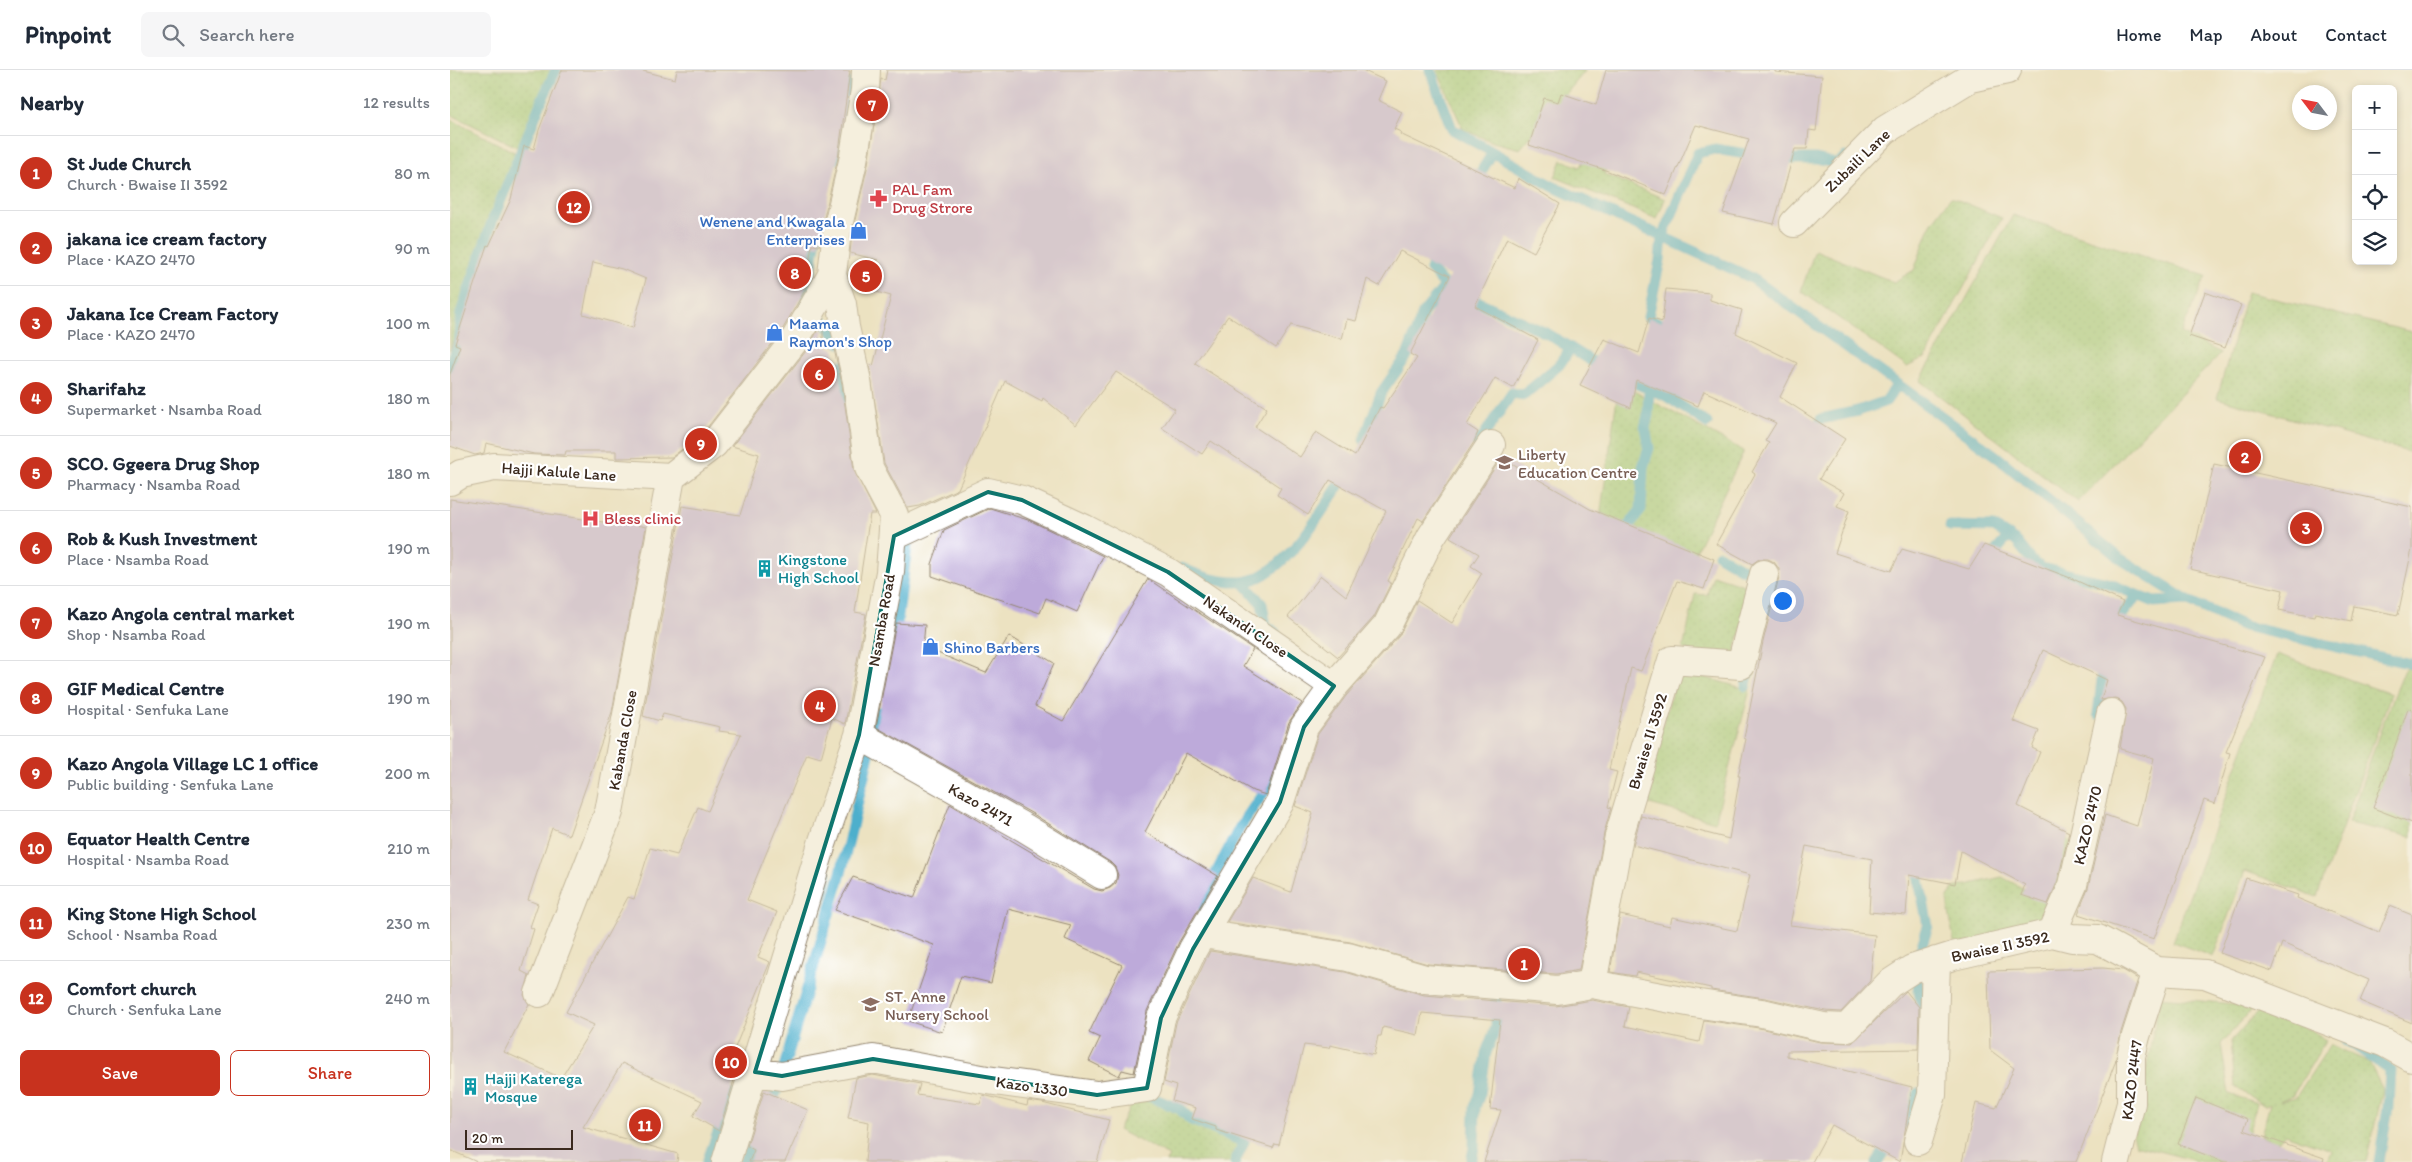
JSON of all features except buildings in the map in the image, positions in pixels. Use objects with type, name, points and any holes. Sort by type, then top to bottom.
[{"type":"street","name":"Nsamba Road","points":[[726,1162],[755,1072],[822,844],[859,735],[890,572],[894,515],[869,468],[857,381],[842,304],[832,275],[837,230],[856,143],[865,90],[865,70]]},
{"type":"street","name":"Zubaili Lane","points":[[1794,223],[1885,130],[1970,78],[2007,70]]},
{"type":"street","points":[[671,476],[714,444],[794,340],[832,275]]},
{"type":"street","points":[[1203,934],[1280,802],[1304,727],[1334,686],[1388,626],[1431,537],[1491,445]]},
{"type":"street","name":"Hajji Kalule Lane","points":[[450,481],[461,474],[494,467],[671,476]]},
{"type":"street","name":"Kabanda Close","points":[[539,993],[609,812],[671,476]]},
{"type":"street","name":"Nakandi Close","points":[[894,536],[988,492],[1022,500],[1085,529],[1168,572],[1334,686]]},
{"type":"street","name":"Bwaise II 3592","points":[[1592,984],[1618,836],[1672,660],[1741,665],[1764,574]]},
{"type":"street","name":"KAZO 2470","points":[[2052,933],[2073,885],[2088,828],[2111,713]]},
{"type":"street","name":"Kazo 2471","points":[[859,735],[1025,828],[1102,875]]},
{"type":"street","name":"Bwaise II 3592","points":[[1203,934],[1348,956],[1425,979],[1557,990],[1592,984],[1762,1014],[1823,1027],[1847,1028],[1889,984],[1912,969],[1936,961],[2052,933],[2072,938],[2098,938],[2121,953],[2158,971],[2204,974],[2385,1043],[2412,1058]]},
{"type":"street","name":"Kazo 1330","points":[[755,1072],[782,1076],[873,1059],[987,1080],[1097,1095],[1147,1088],[1161,1018],[1192,949],[1203,934]]},
{"type":"street","points":[[1918,1140],[1932,1095],[1936,961]]},
{"type":"street","name":"KAZO 2447","points":[[2116,1162],[2131,1103],[2131,1056],[2142,1013],[2158,971]]},
{"type":"highlighted area","points":[[988,492],[1022,500],[1168,572],[1334,686],[1304,727],[1280,802],[1193,949],[1161,1018],[1147,1088],[1097,1095],[873,1059],[782,1076],[755,1072],[859,735],[894,536]]},
{"type":"green space","points":[[450,70],[555,70],[519,148],[450,114]]},
{"type":"green space","points":[[1437,70],[1586,70],[1520,149],[1493,142],[1463,129]]},
{"type":"green space","points":[[450,119],[516,153],[450,350]]},
{"type":"green space","points":[[1586,154],[1608,163],[1604,174],[1665,199],[1657,219],[1555,177],[1562,160],[1580,167]]},
{"type":"green space","points":[[1951,197],[2002,218],[1925,358],[1907,367],[1801,291],[1815,250],[1894,282],[1914,270],[1931,224]]},
{"type":"green space","points":[[2013,215],[2206,276],[2181,333],[2221,353],[2078,502],[1920,381]]},
{"type":"green space","points":[[2247,292],[2412,332],[2412,453],[2217,398]]},
{"type":"green space","points":[[1619,383],[1744,451],[1691,562],[1598,531]]},
{"type":"green space","points":[[1713,575],[1753,588],[1732,661],[1683,649],[1695,594],[1707,595]]},
{"type":"green space","points":[[2277,654],[2391,694],[2317,897],[2245,871],[2213,957],[2173,942]]},
{"type":"green space","points":[[2406,667],[2412,670],[2412,837],[2348,823],[2383,723]]},
{"type":"green space","points":[[1678,670],[1750,690],[1715,822],[1642,802]]},
{"type":"green space","points":[[2057,830],[2071,842],[2060,892],[2043,929],[1964,943],[1954,942],[1947,900],[1953,888],[2002,877],[2030,892]]},
{"type":"green space","points":[[2160,997],[2255,1006],[2221,1044],[2229,1094],[2257,1103],[2240,1162],[2201,1162],[2135,1145],[2133,1138]]},
{"type":"green space","points":[[2264,1004],[2326,1040],[2293,1095],[2279,1101],[2296,1097],[2330,1045],[2369,1062],[2383,1090],[2366,1162],[2327,1162],[2331,1150],[2285,1134],[2277,1143],[2261,1135],[2270,1104],[2265,1106],[2235,1087],[2231,1041]]},
{"type":"green space","points":[[1137,1093],[1241,1144],[1232,1162],[1166,1162],[1169,1156],[1118,1130]]},
{"type":"waterway","points":[[450,367],[458,346],[461,313],[492,222],[556,70]]},
{"type":"waterway","points":[[1430,70],[1452,129],[1552,186],[1752,278],[1996,456],[2121,559],[2186,600],[2244,626],[2412,664]]},
{"type":"waterway","points":[[835,159],[854,82]]},
{"type":"waterway","points":[[1663,325],[1648,317],[1660,260],[1662,237],[1698,153],[1715,149],[1759,156]]},
{"type":"waterway","points":[[1473,185],[1493,152]]},
{"type":"waterway","points":[[1777,159],[1816,159],[1838,164],[1845,157]]},
{"type":"waterway","points":[[817,230],[806,305],[828,325],[839,343]]},
{"type":"waterway","points":[[1439,255],[1431,269],[1445,286]]},
{"type":"waterway","points":[[1364,440],[1381,393],[1407,356],[1423,313],[1445,286],[1548,334],[1604,369]]},
{"type":"waterway","points":[[1478,444],[1512,393],[1524,395],[1559,365],[1571,348]]},
{"type":"waterway","points":[[843,365],[842,420],[862,434]]},
{"type":"waterway","points":[[1623,378],[1666,396],[1707,423]]},
{"type":"waterway","points":[[1821,419],[1858,411],[1886,401],[1898,384]]},
{"type":"waterway","points":[[1620,536],[1641,510],[1643,467],[1649,448],[1645,428],[1648,415],[1649,388]]},
{"type":"waterway","points":[[1182,568],[1203,577],[1226,582],[1241,582],[1257,578],[1273,568],[1288,555],[1303,538],[1347,472]]},
{"type":"waterway","points":[[1950,526],[1994,527],[2017,542],[2032,561],[2042,568],[2108,583],[2154,602],[2186,600]]},
{"type":"waterway","points":[[895,638],[909,530]]},
{"type":"waterway","points":[[1991,564],[1995,552],[2009,536]]},
{"type":"waterway","points":[[1719,555],[1742,569],[1764,577]]},
{"type":"waterway","points":[[1243,582],[1262,604],[1266,625],[1275,632]]},
{"type":"waterway","points":[[2116,629],[2122,615],[2136,597]]},
{"type":"waterway","points":[[1746,686],[1751,662]]},
{"type":"waterway","points":[[2098,714],[2104,663]]},
{"type":"waterway","points":[[768,1108],[777,1091],[841,873],[879,712]]},
{"type":"waterway","points":[[1204,916],[1205,897],[1216,873],[1240,827],[1279,770]]},
{"type":"waterway","points":[[1920,862],[1919,880],[1928,926],[1915,968],[1923,1013]]},
{"type":"waterway","points":[[816,908],[823,891],[826,873]]},
{"type":"waterway","points":[[1471,1162],[1474,1148],[1475,1107],[1480,1094],[1486,1053],[1496,1027],[1496,994],[1502,955]]},
{"type":"waterway","points":[[2347,1040],[2390,1070],[2388,1107],[2379,1162]]},
{"type":"waterway","points":[[1141,1093],[1180,1109],[1191,1120],[1244,1142],[1235,1162]]},
{"type":"waterway","points":[[1877,1162],[1915,1106],[1918,1093]]},
{"type":"waterway","points":[[707,1162],[732,1094]]},
{"type":"waterway","points":[[744,1162],[756,1134]]},
{"type":"place","name":"Kazo Angola central market","points":[[872,105]]},
{"type":"place","name":"PAL Fam Drug Strore","points":[[878,198]]},
{"type":"place","name":"Comfort church","points":[[574,207]]},
{"type":"place","name":"Wenene and Kwagala Enterprises","points":[[859,230]]},
{"type":"place","name":"GIF Medical Centre","points":[[795,273]]},
{"type":"place","name":"SCO. Ggeera Drug Shop","points":[[866,276]]},
{"type":"place","name":"Maama Raymon's Shop","points":[[775,332]]},
{"type":"place","name":"Rob & Kush Investment","points":[[819,374]]},
{"type":"place","name":"Kazo Angola Village LC 1 office","points":[[701,444]]},
{"type":"place","name":"jakana ice cream factory","points":[[2245,457]]},
{"type":"place","name":"Liberty Education Centre","points":[[1504,463]]},
{"type":"place","name":"Bless clinic","points":[[590,518]]},
{"type":"place","name":"Jakana Ice Cream Factory","points":[[2306,528]]},
{"type":"place","name":"Kingstone High School","points":[[764,568]]},
{"type":"place","name":"Shino Barbers","points":[[930,647]]},
{"type":"place","name":"Sharifahz","points":[[820,706]]},
{"type":"place","name":"St Jude Church","points":[[1524,964]]},
{"type":"place","name":"ST. Anne Nursery School","points":[[871,1005]]},
{"type":"place","name":"Equator Health Centre","points":[[731,1062]]},
{"type":"place","name":"Hajji Katerega Mosque","points":[[471,1087]]},
{"type":"place","name":"King Stone High School","points":[[645,1125]]}]
